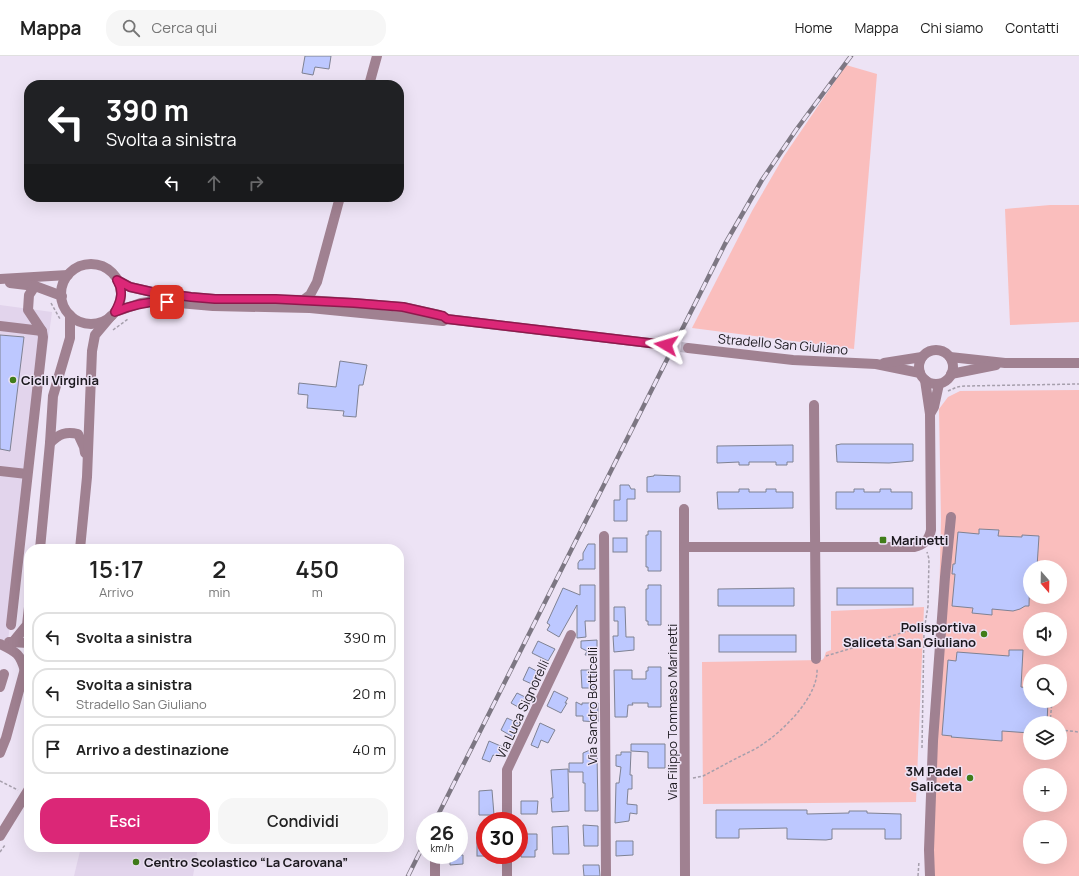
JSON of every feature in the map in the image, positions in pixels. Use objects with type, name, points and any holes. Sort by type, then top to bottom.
[{"type":"street","points":[[370,80],[377,56]]},
{"type":"street","points":[[258,307],[262,303],[299,303],[305,300],[314,290],[339,202]]},
{"type":"street","points":[[80,544],[87,477],[92,351],[95,335],[113,314],[120,303],[121,296],[117,280],[113,273],[107,269],[92,264],[77,268],[68,275],[64,282],[62,296],[63,302],[70,315],[78,321],[91,324],[99,323],[113,314],[141,303],[156,301],[213,306],[310,308],[443,321],[447,319],[666,345]]},
{"type":"street","points":[[0,280],[68,275]]},
{"type":"street","points":[[0,280],[35,286],[62,296]]},
{"type":"street","points":[[117,280],[130,287],[152,292],[191,297],[215,299],[333,301],[403,307],[443,316],[447,319]]},
{"type":"street","points":[[317,282],[323,294],[333,301]]},
{"type":"street","points":[[11,625],[43,337],[42,331],[28,310],[28,294],[35,286]]},
{"type":"street","points":[[354,303],[357,307],[382,310],[388,315]]},
{"type":"street","points":[[40,544],[53,396],[70,338],[70,315]]},
{"type":"street","points":[[0,326],[42,331]]},
{"type":"street","name":"Stradello San Giuliano","points":[[688,348],[793,360],[876,364],[922,357]]},
{"type":"street","points":[[684,548],[914,548],[920,546],[929,537],[931,530],[930,414],[919,365],[922,357],[928,351],[936,349],[944,351],[950,357],[953,365],[951,374],[945,382],[940,384],[931,383],[922,376]]},
{"type":"street","points":[[950,357],[1005,363],[1079,364]]},
{"type":"street","points":[[951,374],[1005,363]]},
{"type":"street","name":"Stradello San Giuliano","points":[[876,364],[922,376]]},
{"type":"street","points":[[930,414],[934,407],[940,384]]},
{"type":"street","points":[[814,405],[816,659]]},
{"type":"street","points":[[50,443],[63,433],[78,434],[84,446],[87,477]]},
{"type":"street","points":[[0,471],[27,474]]},
{"type":"street","name":"Via Filippo Tommaso Marinetti","points":[[684,509],[686,876]]},
{"type":"street","points":[[930,876],[929,850],[933,741],[945,576],[951,517]]},
{"type":"street","name":"Via Sandro Botticelli","points":[[604,536],[606,876]]},
{"type":"street","points":[[12,642],[24,628]]},
{"type":"street","name":"Via Luca Signorelli","points":[[507,812],[507,770],[571,635]]},
{"type":"street","points":[[0,644],[12,642],[24,643]]},
{"type":"street","points":[[0,644],[17,652],[24,666]]},
{"type":"street","points":[[0,687],[4,674]]},
{"type":"street","points":[[0,753],[6,738],[24,675]]},
{"type":"street","points":[[1,834],[24,798]]},
{"type":"street","points":[[435,864],[435,876]]},
{"type":"street","points":[[507,864],[507,876]]},
{"type":"path","points":[[48,299],[53,305],[61,323]]},
{"type":"path","points":[[110,332],[131,316]]},
{"type":"path","points":[[922,748],[925,645],[924,631],[928,606],[929,559],[925,542]]},
{"type":"path","points":[[685,781],[703,776],[758,748],[784,726],[801,708],[811,691],[817,671],[816,659],[908,631],[924,631]]},
{"type":"path","points":[[1067,731],[1079,732]]},
{"type":"path","points":[[0,781],[24,790]]},
{"type":"path","points":[[918,876],[919,858]]},
{"type":"shaded area","points":[[846,65],[877,74],[854,349],[692,328],[752,211],[784,156]]},
{"type":"shaded area","points":[[1050,205],[1079,205],[1079,322],[1010,325],[1005,209]]},
{"type":"shaded area","points":[[0,305],[52,312],[8,640],[0,640]]},
{"type":"shaded area","name":"Polisportiva Saliceta San Giuliano","points":[[1079,390],[1079,876],[933,876],[941,519],[939,409],[948,397],[960,391]]},
{"type":"shaded area","points":[[924,607],[916,802],[703,804],[702,662],[822,660],[826,652],[831,650],[831,611]]},
{"type":"shaded area","name":"Centro Scolastico “La Carovana”","points":[[80,852],[197,852],[193,876],[74,876]]},
{"type":"building","points":[[305,56],[331,56],[329,69],[315,67],[313,75],[302,73]]},
{"type":"building","points":[[0,335],[24,337],[10,451],[0,449]]},
{"type":"building","points":[[340,361],[367,365],[363,385],[359,385],[356,417],[343,416],[344,411],[307,408],[308,395],[298,394],[299,383],[336,387]]},
{"type":"building","points":[[913,444],[913,461],[889,463],[837,462],[836,445]]},
{"type":"building","points":[[793,445],[793,462],[787,462],[787,465],[776,465],[776,462],[749,462],[749,465],[739,465],[739,462],[717,463],[717,446]]},
{"type":"building","points":[[654,475],[680,476],[680,492],[647,492],[647,477]]},
{"type":"building","points":[[620,485],[629,485],[631,489],[635,489],[635,499],[627,499],[627,521],[614,521],[614,500],[620,500]]},
{"type":"building","points":[[739,489],[749,489],[749,492],[766,492],[766,489],[776,489],[776,492],[793,492],[793,508],[718,509],[717,492],[739,492]]},
{"type":"building","points":[[854,489],[864,489],[864,492],[880,492],[880,489],[891,489],[891,492],[912,492],[912,509],[836,509],[836,492],[854,492]]},
{"type":"building","points":[[979,529],[999,530],[998,536],[1039,536],[1037,560],[1023,560],[1023,604],[1029,604],[1029,606],[1013,611],[992,609],[992,615],[972,613],[973,608],[952,606],[955,574],[952,574],[953,564],[955,564],[958,532],[979,534]]},
{"type":"building","points":[[648,531],[661,531],[661,571],[648,571],[648,567],[646,567],[646,535],[648,535]]},
{"type":"building","points":[[613,538],[627,538],[627,552],[613,552]]},
{"type":"building","points":[[588,544],[595,544],[595,569],[578,569],[578,563],[580,560],[583,560],[583,553]]},
{"type":"building","points":[[580,585],[595,585],[595,621],[585,621],[586,637],[577,638],[577,605],[559,637],[547,630],[550,625],[547,623],[563,588],[580,595]]},
{"type":"building","points":[[648,585],[661,585],[661,625],[648,625],[648,621],[646,621],[646,589],[648,589]]},
{"type":"building","points":[[794,588],[794,606],[718,606],[718,589]]},
{"type":"building","points":[[837,588],[913,588],[913,605],[837,605]]},
{"type":"building","points":[[614,607],[625,607],[626,637],[634,637],[634,650],[614,652],[613,636],[618,636],[618,621],[614,621]]},
{"type":"building","points":[[719,635],[796,635],[796,652],[719,652]]},
{"type":"building","points":[[597,640],[597,655],[585,655],[587,651],[581,648],[581,641]]},
{"type":"building","points":[[538,641],[555,649],[548,661],[532,653]]},
{"type":"building","points":[[1009,650],[1023,650],[1021,687],[1023,687],[1023,708],[1048,708],[1047,716],[1023,716],[1023,732],[1002,731],[1002,741],[942,735],[948,660],[956,661],[957,652],[1009,656]]},
{"type":"building","points":[[529,667],[540,673],[534,685],[523,680]]},
{"type":"building","points":[[648,667],[661,667],[661,707],[648,707],[648,703],[632,703],[633,705],[628,705],[627,717],[615,717],[614,670],[632,670],[632,679],[646,679],[646,671],[648,671]]},
{"type":"building","points":[[581,670],[594,670],[595,688],[582,688]]},
{"type":"building","points":[[554,691],[568,698],[565,703],[567,703],[561,713],[547,706]]},
{"type":"building","points":[[517,693],[531,700],[525,711],[511,703]]},
{"type":"building","points":[[576,702],[582,705],[582,703],[598,703],[598,722],[583,721],[583,716],[576,716]]},
{"type":"building","points":[[507,718],[520,724],[513,737],[501,730]]},
{"type":"building","points":[[540,723],[555,730],[548,743],[541,740],[538,748],[531,745]]},
{"type":"building","points":[[489,741],[503,747],[498,757],[493,755],[490,762],[482,759]]},
{"type":"building","points":[[631,744],[665,744],[665,768],[648,768],[648,752],[631,751]]},
{"type":"building","points":[[590,750],[591,756],[597,753],[598,811],[585,811],[585,783],[583,783],[583,772],[569,772],[569,763],[583,763],[583,753]]},
{"type":"building","points":[[621,752],[631,752],[630,775],[632,775],[632,789],[628,789],[627,804],[637,805],[637,814],[630,813],[629,821],[615,823],[616,783],[619,783],[621,767],[616,766],[616,755],[621,755]]},
{"type":"building","points":[[568,769],[569,811],[552,812],[551,798],[553,798],[551,770]]},
{"type":"building","points":[[492,790],[494,812],[479,812],[479,791]]},
{"type":"building","points":[[521,801],[538,801],[537,814],[521,812]]},
{"type":"building","points":[[716,810],[807,810],[807,814],[867,811],[867,813],[901,814],[901,839],[885,839],[885,829],[832,829],[832,839],[787,839],[787,828],[739,829],[739,838],[716,838]]},
{"type":"building","points":[[583,825],[598,826],[598,846],[584,846]]},
{"type":"building","points":[[568,826],[569,854],[553,854],[552,827]]},
{"type":"building","points":[[528,834],[537,834],[537,850],[535,850],[535,857],[528,857]]},
{"type":"building","points":[[616,841],[633,841],[633,855],[616,856]]},
{"type":"building","points":[[583,865],[599,865],[600,876],[584,876]]},
{"type":"tunnel","points":[[666,345],[688,348]]},
{"type":"railway","points":[[440,812],[725,244],[762,180],[796,130],[851,56]]},
{"type":"railway","points":[[408,876],[416,860]]},
{"type":"place","name":"Cicli Virginia","points":[[13,380]]},
{"type":"place","name":"Marinetti","points":[[883,540]]},
{"type":"place","name":"Polisportiva Saliceta San Giuliano","points":[[984,634]]},
{"type":"place","name":"3M Padel Saliceta","points":[[970,778]]},
{"type":"place","name":"Centro Scolastico “La Carovana”","points":[[136,862]]},
{"type":"route","points":[[167,302],[156,301],[141,303],[115,312],[120,303],[121,296],[117,280],[130,287],[152,292],[191,297],[215,299],[246,298],[305,300],[403,307],[443,316],[447,319],[666,345]]}]
